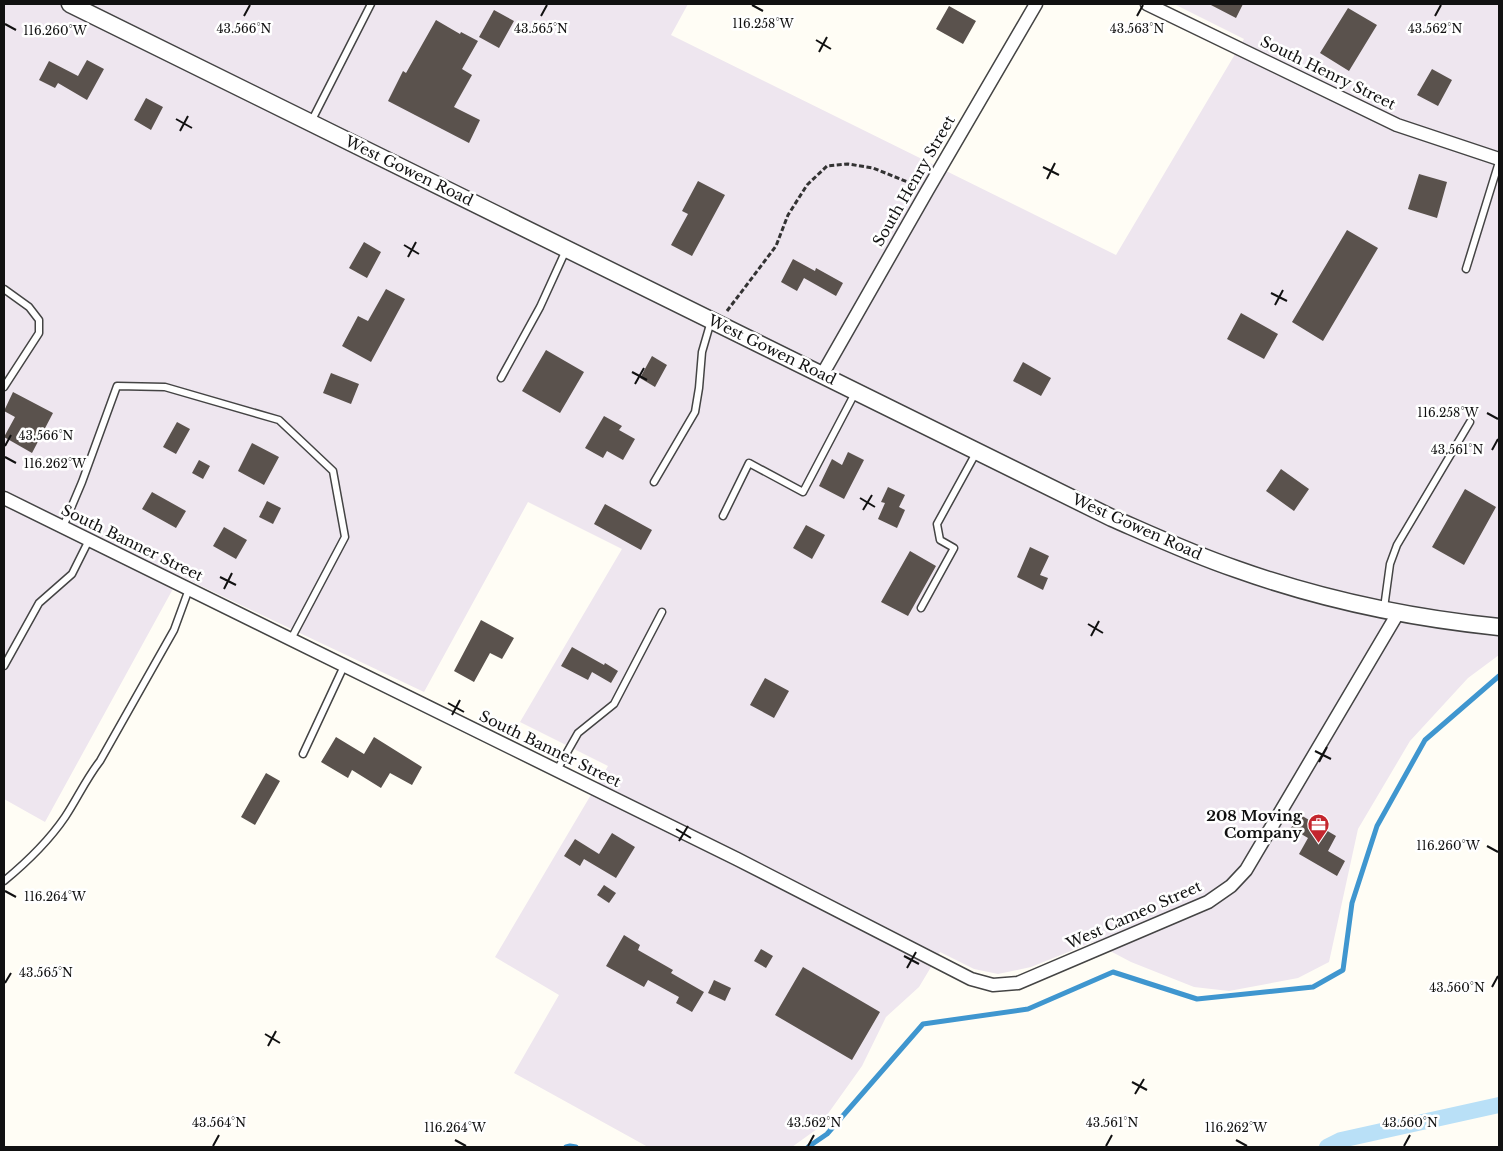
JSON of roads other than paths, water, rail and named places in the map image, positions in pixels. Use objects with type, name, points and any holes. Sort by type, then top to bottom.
[{"type":"street","name":"West Gowen Road","points":[[70,4],[1112,518],[1235,569],[1311,593],[1391,611],[1499,627]]},
{"type":"street","name":"South Henry Street","points":[[822,375],[1036,4]]},
{"type":"street","name":"South Henry Street","points":[[1147,4],[1397,125],[1499,160]]},
{"type":"street","name":"South Banner Street","points":[[4,498],[737,859],[971,979]]},
{"type":"street","name":"West Cameo Street","points":[[971,979],[993,985],[1018,983],[1208,902],[1231,886],[1246,870],[1391,611]]},
{"type":"lane","points":[[311,123],[371,4]]},
{"type":"lane","points":[[1466,269],[1499,160]]},
{"type":"lane","points":[[500,378],[540,306],[567,249]]},
{"type":"lane","points":[[4,289],[29,307],[39,320],[39,333],[4,387]]},
{"type":"lane","points":[[654,482],[695,412],[702,352],[714,322]]},
{"type":"lane","points":[[63,527],[82,482],[117,386],[165,387],[279,420],[333,471],[345,536],[290,639]]},
{"type":"lane","points":[[723,516],[749,463],[803,492],[855,392]]},
{"type":"lane","points":[[1391,611],[1390,564],[1398,545],[1470,422]]},
{"type":"lane","points":[[922,608],[954,548],[940,540],[937,524],[976,452]]},
{"type":"lane","points":[[4,666],[39,603],[72,574],[90,540]]},
{"type":"lane","points":[[4,881],[32,858],[65,817],[88,776],[100,761],[174,630],[189,589]]},
{"type":"lane","points":[[557,770],[578,733],[614,704],[662,612]]},
{"type":"lane","points":[[303,754],[344,666]]},
{"type":"waterway","points":[[808,1147],[827,1134],[923,1024],[1028,1009],[1113,972],[1197,999],[1313,987],[1343,970],[1352,903],[1377,826],[1425,740],[1499,676]]},
{"type":"waterway","points":[[1327,1147],[1341,1140],[1499,1105]]},
{"type":"waterway","points":[[566,1147],[576,1147]]},
{"type":"place","name":"208 Moving Company","points":[[1318,844]]}]
